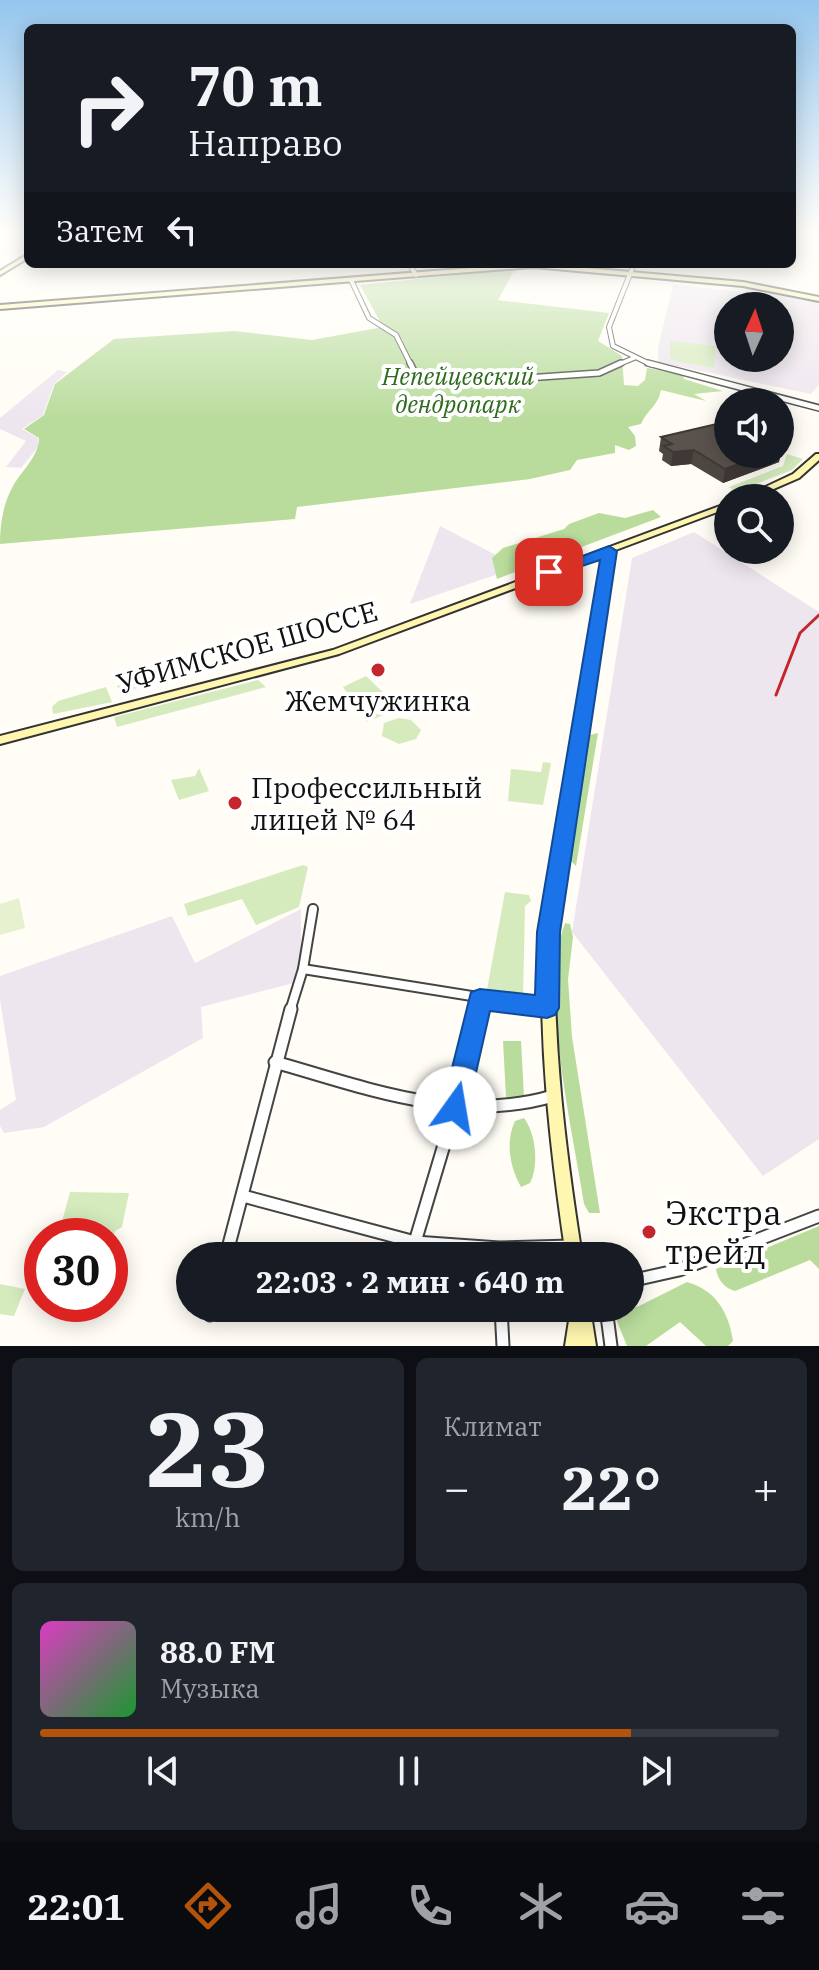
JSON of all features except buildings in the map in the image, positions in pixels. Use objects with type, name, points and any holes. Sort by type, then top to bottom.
[{"type":"main road","points":[[0,307],[158,295]]},
{"type":"main road","points":[[798,295],[819,299]]},
{"type":"main road","points":[[778,484],[796,476],[818,457]]},
{"type":"main road","name":"УФИМСКОЕ ШОССЕ","points":[[0,740],[336,652],[714,510]]},
{"type":"main road","points":[[572,1242],[553,1096],[547,1008],[549,932],[609,551]]},
{"type":"main road","points":[[574,1346],[578,1322]]},
{"type":"main road","points":[[583,1322],[587,1346]]},
{"type":"street","points":[[358,295],[369,318],[396,335],[413,369]]},
{"type":"street","points":[[621,295],[609,337],[613,346],[634,358],[653,366],[819,408]]},
{"type":"street","points":[[441,384],[599,373],[634,358]]},
{"type":"street","points":[[230,1242],[275,1062],[303,969],[313,909]]},
{"type":"street","points":[[303,969],[547,1008]]},
{"type":"street","points":[[243,1196],[415,1242],[455,1108],[480,999]]},
{"type":"street","points":[[275,1062],[455,1108],[528,1107],[553,1096]]},
{"type":"street","points":[[644,1278],[679,1270],[819,1216]]},
{"type":"street","points":[[502,1322],[503,1346]]},
{"type":"street","points":[[608,1322],[611,1346]]},
{"type":"shaded area","points":[[671,295],[714,295],[714,372],[794,372],[794,297],[819,302],[819,385],[811,394],[658,362],[658,348]]},
{"type":"shaded area","points":[[58,370],[67,372],[54,384],[43,415],[22,429],[38,438],[38,447],[21,468],[6,467],[26,441],[0,429],[0,418]]},
{"type":"shaded area","points":[[440,526],[519,567],[410,604]]},
{"type":"shaded area","points":[[694,532],[714,545],[714,564],[744,564],[819,612],[819,1139],[763,1176],[572,932],[632,558]]},
{"type":"shaded area","points":[[301,909],[301,956],[294,983],[201,1007],[203,1038],[44,1127],[4,1133],[0,1126],[0,1110],[16,1100],[0,1000],[0,976],[172,916],[195,963]]},
{"type":"green space","name":"Непейцевский дендропарк","points":[[365,295],[501,295],[498,300],[609,313],[598,341],[622,356],[624,385],[638,386],[645,380],[647,368],[683,374],[684,379],[714,388],[714,392],[694,394],[706,401],[661,390],[641,424],[628,427],[635,436],[636,446],[629,450],[615,445],[615,453],[577,460],[570,470],[530,479],[297,507],[295,519],[0,544],[6,501],[38,445],[39,438],[24,429],[44,415],[55,384],[114,339],[234,331],[312,340],[383,327]]},
{"type":"green space","points":[[670,341],[714,346],[714,368],[670,358]]},
{"type":"green space","points":[[794,456],[803,459],[794,468]]},
{"type":"green space","points":[[778,468],[794,468],[756,484],[737,484]]},
{"type":"green space","points":[[653,510],[661,517],[497,579],[492,558],[503,548],[564,529],[569,524],[599,513],[625,518]]},
{"type":"green space","points":[[204,664],[206,667],[121,693],[117,686]]},
{"type":"green space","points":[[366,676],[399,708],[367,722],[343,687]]},
{"type":"green space","points":[[258,680],[266,687],[117,727],[114,717]]},
{"type":"green space","points":[[106,687],[112,702],[53,714],[52,707],[58,701]]},
{"type":"green space","points":[[399,718],[411,720],[421,730],[416,739],[399,744],[382,736],[384,723]]},
{"type":"green space","points":[[598,733],[576,866],[569,859],[590,735]]},
{"type":"green space","points":[[543,762],[551,763],[543,805],[508,801],[511,769],[541,772]]},
{"type":"green space","points":[[199,768],[209,791],[179,800],[171,780],[195,776]]},
{"type":"green space","points":[[303,865],[308,867],[299,907],[256,925],[242,899],[188,916],[184,904]]},
{"type":"green space","points":[[505,892],[529,895],[531,901],[525,906],[523,999],[486,995]]},
{"type":"green space","points":[[19,898],[25,928],[0,935],[0,904]]},
{"type":"green space","points":[[565,923],[570,924],[573,937],[568,979],[572,1037],[600,1213],[589,1213],[584,1204],[561,1062],[555,985]]},
{"type":"green space","points":[[503,1041],[521,1041],[524,1097],[506,1097]]},
{"type":"green space","points":[[524,1118],[534,1141],[535,1159],[530,1183],[521,1187],[512,1163],[510,1137],[515,1121]]},
{"type":"green space","points":[[70,1192],[129,1193],[124,1218],[63,1218]]},
{"type":"green space","points":[[819,1226],[819,1269],[810,1260],[735,1291],[720,1280],[716,1269]]},
{"type":"green space","points":[[687,1282],[697,1286],[719,1304],[728,1321],[733,1341],[728,1346],[706,1346],[680,1322],[646,1346],[627,1346],[617,1322],[644,1322],[644,1304]]},
{"type":"green space","points":[[0,1284],[24,1289],[14,1316],[0,1314]]},
{"type":"railway","points":[[776,695],[800,633],[819,615]]},
{"type":"place","name":"Жемчужинка","points":[[378,670]]},
{"type":"place","name":"Профессильный лицей № 64","points":[[235,803]]},
{"type":"place","name":"Экстра трейд","points":[[649,1232]]},
{"type":"route","points":[[455,1108],[480,999],[547,1008],[545,986],[549,932],[609,551],[549,572]]}]
